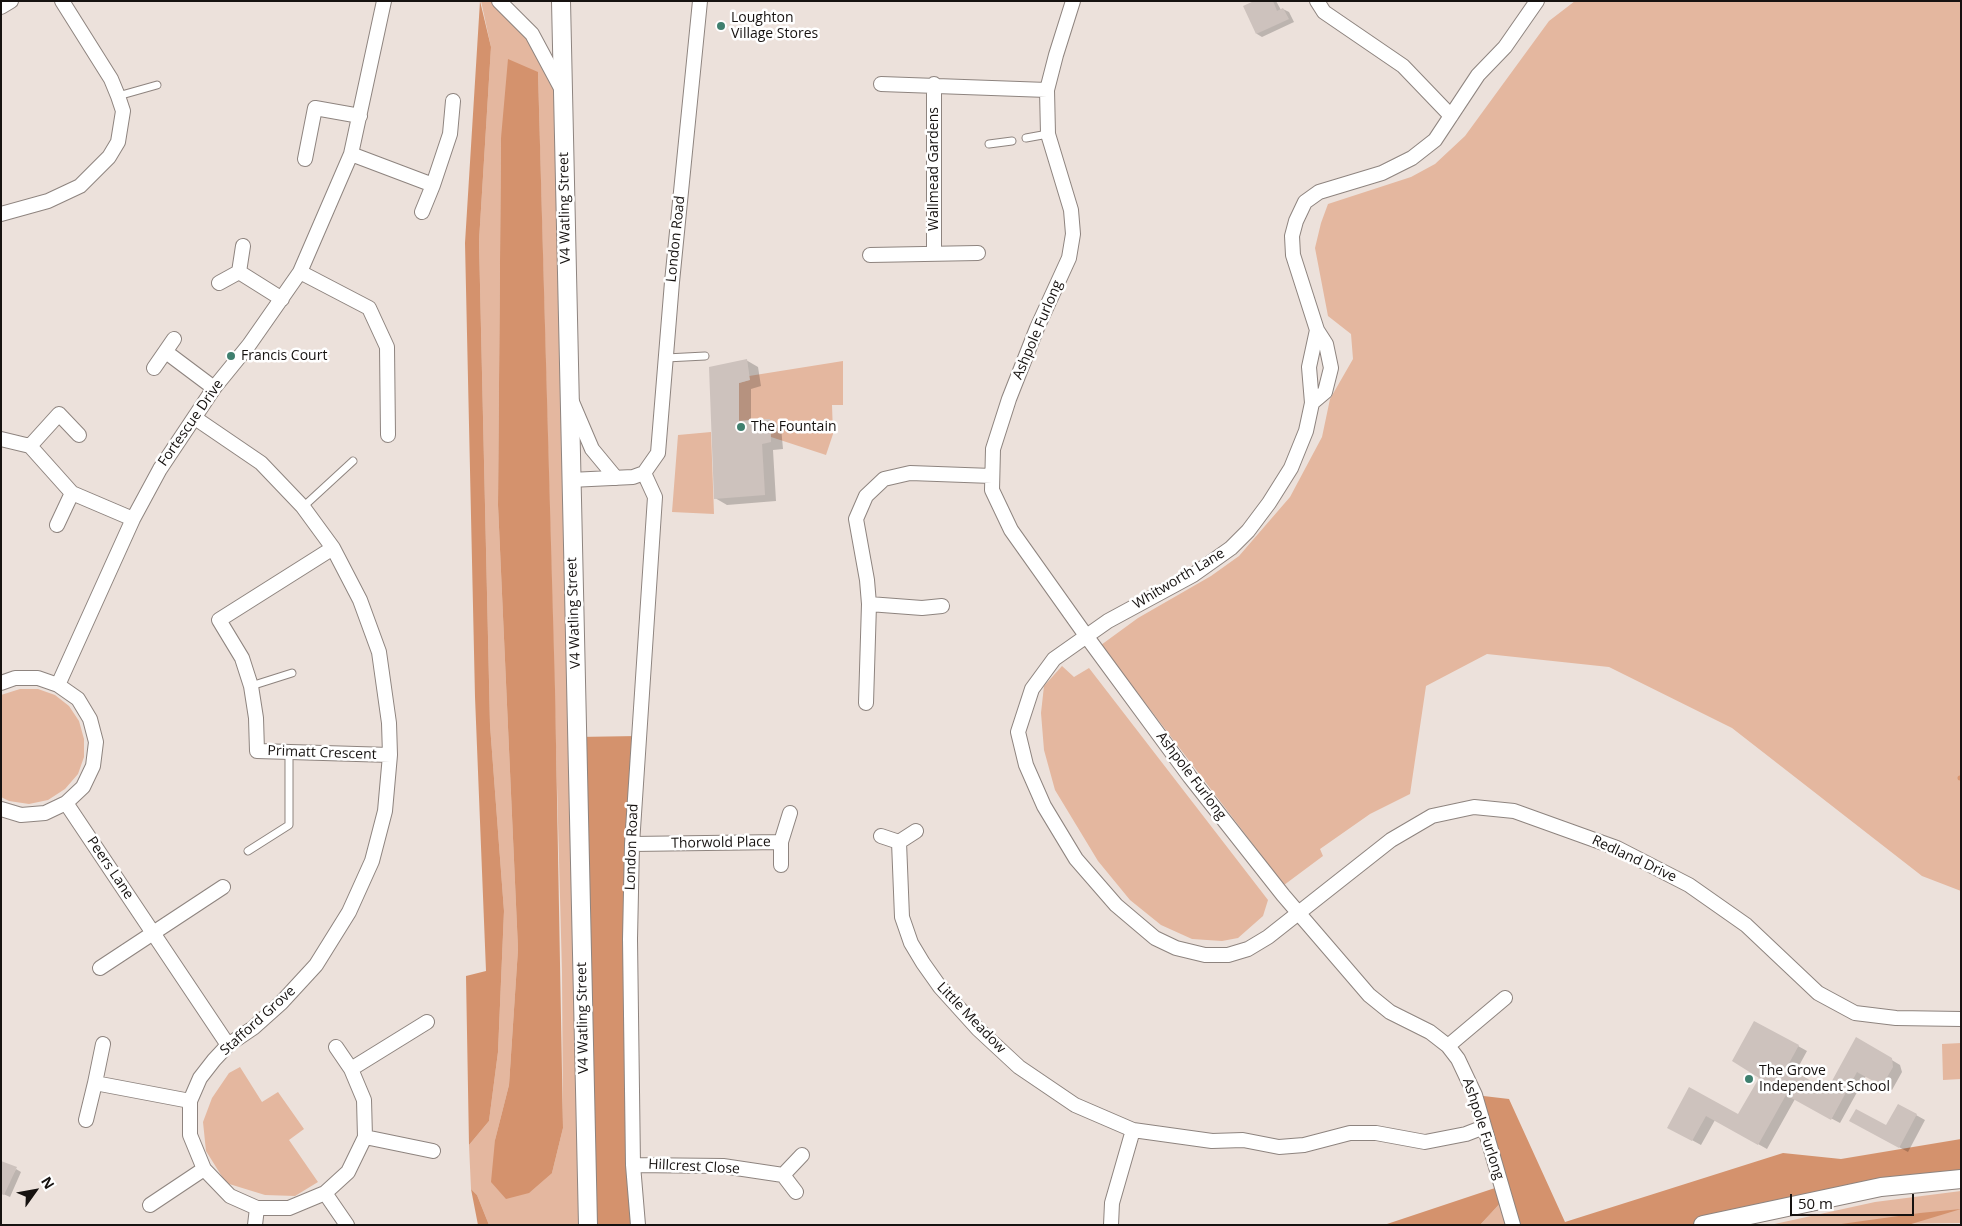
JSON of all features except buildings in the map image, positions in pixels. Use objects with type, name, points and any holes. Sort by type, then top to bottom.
[{"type":"street","points":[[1,7],[11,1]]},
{"type":"street","points":[[1,214],[48,200],[80,186],[109,156],[118,142],[123,111],[118,96],[111,79],[62,1]]},
{"type":"street","name":"Fortescue Drive","points":[[58,685],[133,519],[160,469],[214,388],[282,299],[300,272],[351,154],[384,1]]},
{"type":"street","points":[[499,1],[532,34],[562,91]]},
{"type":"street","name":"V4 Watling Street","points":[[561,1],[570,480],[588,1225]]},
{"type":"street","name":"London Road","points":[[638,1225],[633,1165],[630,939],[632,844],[655,496],[644,473],[658,453],[665,358],[700,1]]},
{"type":"street","name":"Ashpole Furlong","points":[[1073,1],[1047,90],[1048,134],[1071,210],[1074,234],[1070,258],[1037,328],[1009,399],[993,449],[992,490],[1011,530],[1087,637],[1190,777],[1298,913],[1369,995],[1390,1012],[1430,1032],[1448,1046],[1467,1076],[1484,1127],[1509,1222]]},
{"type":"street","points":[[1317,1],[1324,12],[1403,66],[1451,116]]},
{"type":"street","name":"Whitworth Lane","points":[[1312,403],[1325,392],[1331,368],[1326,344],[1317,330],[1293,255],[1292,236],[1296,221],[1305,202],[1319,192],[1382,173],[1412,158],[1435,140],[1478,75],[1505,47],[1538,1]]},
{"type":"street","points":[[881,84],[934,84],[1047,90]]},
{"type":"street","name":"Wallmead Gardens","points":[[934,84],[934,254]]},
{"type":"street","points":[[422,212],[450,134],[453,101]]},
{"type":"street","points":[[305,159],[316,108],[360,116]]},
{"type":"street","points":[[351,154],[433,185]]},
{"type":"street","points":[[239,272],[243,246]]},
{"type":"street","points":[[870,255],[978,253]]},
{"type":"street","points":[[219,283],[239,272]]},
{"type":"street","points":[[239,272],[282,299]]},
{"type":"street","points":[[300,272],[369,308],[387,348],[388,435]]},
{"type":"street","name":"Whitworth Lane","points":[[1087,637],[1108,621],[1193,575],[1231,548],[1248,531],[1291,468],[1306,431],[1312,403],[1309,367],[1317,330]]},
{"type":"street","points":[[154,368],[174,339]]},
{"type":"street","points":[[166,352],[214,388]]},
{"type":"street","points":[[569,397],[592,449],[616,478]]},
{"type":"street","points":[[30,446],[59,414],[79,434]]},
{"type":"street","name":"Stafford Grove","points":[[195,418],[261,463],[303,507],[333,548],[360,600],[379,652],[388,702],[390,755],[385,811],[372,861],[349,912],[316,965],[253,1028],[228,1045],[200,1078],[190,1101],[190,1136],[204,1169],[230,1196],[257,1208],[289,1208],[325,1192],[348,1172],[365,1137],[364,1100],[350,1069],[336,1047]]},
{"type":"street","points":[[1,439],[30,446],[72,493],[133,519]]},
{"type":"street","points":[[570,480],[632,477],[644,473]]},
{"type":"street","points":[[866,704],[869,604],[867,580],[856,519],[866,496],[884,479],[910,473],[992,476]]},
{"type":"street","points":[[57,525],[72,493]]},
{"type":"street","name":"Primatt Crescent","points":[[333,548],[219,620],[242,658],[251,686],[256,718],[257,751],[390,755]]},
{"type":"street","points":[[869,604],[922,608],[942,606]]},
{"type":"street","points":[[1087,637],[1054,659],[1037,682],[1032,690],[1018,732],[1026,765],[1044,806],[1082,868],[1116,905],[1154,938],[1189,952],[1228,955],[1248,949],[1268,937],[1298,913]]},
{"type":"street","points":[[1,683],[15,678],[38,678],[58,685],[78,699],[90,719],[96,742],[93,766],[83,787],[66,803],[45,813],[21,815],[1,809]]},
{"type":"street","name":"Peers Lane","points":[[66,803],[228,1045]]},
{"type":"street","name":"Redland Drive","points":[[1298,913],[1392,840],[1432,816],[1474,807],[1514,811],[1616,848],[1689,885],[1746,925],[1818,993],[1855,1013],[1896,1018],[1961,1019]]},
{"type":"street","name":"Thorwold Place","points":[[632,844],[781,842],[790,813]]},
{"type":"street","points":[[881,836],[900,842],[916,831]]},
{"type":"street","points":[[781,842],[781,865]]},
{"type":"street","name":"Little Meadow","points":[[900,842],[902,917],[911,943],[940,987],[978,1029],[1020,1067],[1075,1105],[1133,1130],[1212,1141],[1243,1140],[1279,1147],[1304,1145],[1350,1133],[1376,1133],[1425,1142],[1466,1134],[1484,1127]]},
{"type":"street","points":[[100,968],[223,887]]},
{"type":"street","points":[[1448,1046],[1505,998]]},
{"type":"street","points":[[350,1069],[428,1022]]},
{"type":"street","points":[[86,1120],[103,1044]]},
{"type":"street","points":[[95,1083],[190,1101]]},
{"type":"street","points":[[1111,1225],[1112,1204],[1133,1130]]},
{"type":"street","points":[[365,1137],[433,1151]]},
{"type":"street","points":[[796,1192],[783,1175],[802,1155]]},
{"type":"street","name":"Hillcrest Close","points":[[633,1165],[723,1166],[783,1175]]},
{"type":"street","points":[[150,1205],[204,1169]]},
{"type":"street","points":[[1703,1225],[1881,1187],[1961,1179]]},
{"type":"street","points":[[325,1192],[347,1225]]},
{"type":"street","points":[[254,1225],[257,1208]]},
{"type":"lane","points":[[118,96],[157,85]]},
{"type":"lane","points":[[1026,138],[1048,134]]},
{"type":"lane","points":[[989,144],[1012,140]]},
{"type":"lane","points":[[665,358],[705,356]]},
{"type":"lane","points":[[303,507],[353,461]]},
{"type":"lane","points":[[251,686],[292,673]]},
{"type":"lane","points":[[248,851],[290,825],[289,752]]},
{"type":"shaded area","points":[[480,1],[491,47],[479,241],[490,725],[504,911],[498,1052],[489,1121],[469,1145],[466,976],[486,971],[475,697],[465,243]]},
{"type":"shaded area","points":[[481,1],[499,1],[532,34],[562,91],[588,1225],[489,1225],[477,1195],[471,1189],[469,1145],[489,1121],[498,1052],[504,911],[490,725],[479,241],[491,47]],"holes":[[[538,72],[562,972],[563,1128],[552,1173],[495,1140],[509,1085],[518,949],[498,505],[501,138]]]},
{"type":"shaded area","points":[[1575,1],[1961,1],[1961,891],[1922,876],[1732,728],[1609,667],[1487,654],[1426,686],[1410,794],[1370,814],[1320,849],[1323,856],[1284,885],[1101,645],[1138,618],[1211,576],[1239,556],[1290,497],[1322,437],[1330,399],[1353,359],[1351,334],[1328,316],[1315,248],[1328,204],[1411,177],[1435,164],[1465,136],[1549,21]]},
{"type":"shaded area","points":[[508,59],[538,72],[555,689],[563,1128],[552,1173],[529,1193],[506,1199],[491,1182],[495,1140],[509,1085],[518,949],[498,505],[501,138]]},
{"type":"shaded area","points":[[843,361],[843,405],[832,405],[833,434],[826,455],[771,437],[769,419],[739,421],[739,383],[749,380],[749,376]]},
{"type":"shaded area","points":[[711,432],[714,514],[672,512],[678,435]]},
{"type":"shaded area","points":[[1062,666],[1074,677],[1089,668],[1268,900],[1263,916],[1238,938],[1222,941],[1192,939],[1161,925],[1130,900],[1098,861],[1055,790],[1044,750],[1041,713],[1044,686]]},
{"type":"shaded area","points":[[20,689],[38,689],[55,695],[69,706],[79,721],[84,739],[84,757],[78,774],[65,789],[48,800],[29,804],[9,801],[1,797],[1,695]]},
{"type":"shaded area","points":[[638,736],[632,844],[638,1225],[588,1225],[577,737]]},
{"type":"shaded area","points":[[1961,1043],[1961,1079],[1943,1080],[1942,1044]]},
{"type":"shaded area","points":[[240,1067],[262,1102],[278,1092],[304,1129],[289,1140],[318,1182],[295,1196],[265,1195],[226,1183],[206,1151],[203,1122],[212,1098],[229,1073]]},
{"type":"shaded area","points":[[1475,1095],[1509,1099],[1565,1222],[1783,1153],[1841,1159],[1961,1139],[1961,1179],[1706,1225],[1520,1225],[1510,1215],[1505,1198],[1480,1225],[1384,1225],[1501,1186]]},
{"type":"shaded area","points":[[471,1189],[477,1195],[489,1225],[478,1225]]},
{"type":"shaded area","points":[[1961,1191],[1961,1223],[1770,1225],[1875,1202]]},
{"type":"shaded area","points":[[1505,1198],[1510,1215],[1505,1225],[1480,1225]]},
{"type":"shaded area","points":[[1961,1209],[1908,1225],[1834,1225],[1920,1213]]},
{"type":"place","name":"Loughton Village Stores","points":[[721,26]]},
{"type":"place","name":"Francis Court","points":[[231,356]]},
{"type":"place","name":"The Fountain","points":[[741,427]]},
{"type":"place","name":"The Grove Independent School","points":[[1749,1079]]}]
